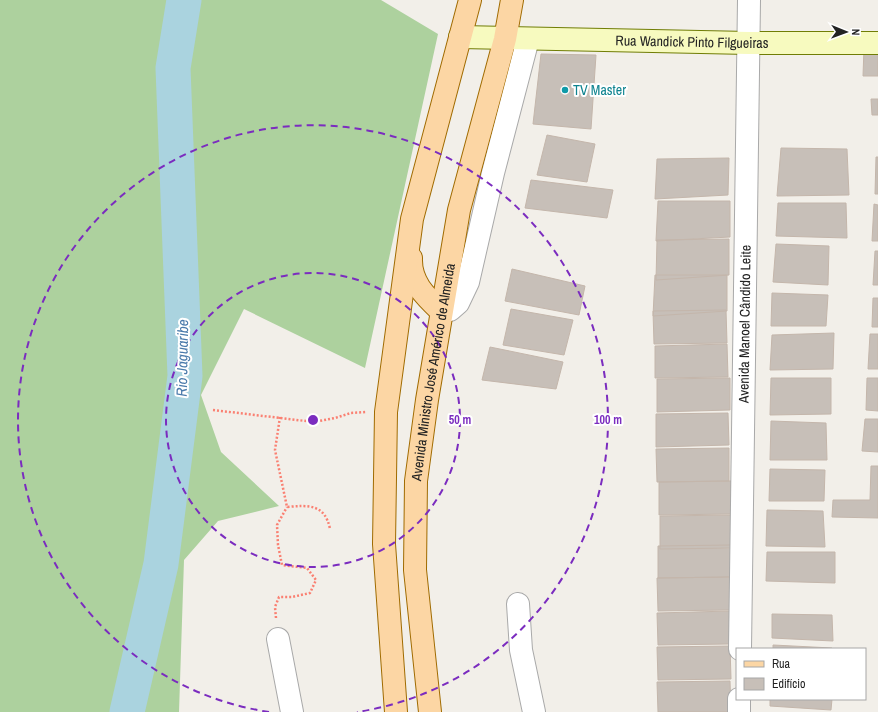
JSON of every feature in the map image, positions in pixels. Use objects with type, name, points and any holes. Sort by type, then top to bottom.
[{"type":"main road","points":[[396,712],[384,544],[386,412],[412,219],[470,0]]},
{"type":"main road","name":"Avenida Ministro José Américo de Almeida","points":[[430,712],[416,570],[416,481],[441,311],[459,210],[505,39],[512,0]]},
{"type":"main road","points":[[412,219],[411,261],[413,277],[418,287],[441,311]]},
{"type":"street","name":"Avenida Manoel Cândido Leite","points":[[740,648],[749,0]]},
{"type":"street","points":[[460,37],[505,39]]},
{"type":"street","name":"Rua Wandick Pinto Filgueiras","points":[[505,39],[749,43],[878,43]]},
{"type":"street","points":[[441,311],[450,310],[458,303],[468,282],[489,187],[528,39]]},
{"type":"street","points":[[459,210],[489,187]]},
{"type":"street","points":[[518,604],[521,650],[534,712]]},
{"type":"street","points":[[278,639],[292,712]]},
{"type":"street","points":[[739,700],[739,712]]},
{"type":"path","points":[[213,410],[314,422],[335,418],[351,412],[386,412]]},
{"type":"path","points":[[278,639],[275,607],[279,597],[292,597],[310,593],[316,580],[307,568],[282,565],[278,545],[277,525],[287,507],[275,450],[280,418]]},
{"type":"path","points":[[287,507],[313,507],[324,514],[330,529]]},
{"type":"green space","points":[[0,0],[381,0],[438,34],[365,368],[244,309],[201,395],[221,452],[279,506],[218,521],[184,560],[179,712],[0,712]]},
{"type":"building","points":[[864,48],[878,48],[878,76],[863,76]]},
{"type":"building","name":"TV Master","points":[[541,54],[596,55],[591,129],[533,124]]},
{"type":"building","points":[[871,99],[878,99],[878,115],[872,115]]},
{"type":"building","points":[[547,135],[595,144],[587,182],[537,175]]},
{"type":"building","points":[[781,148],[847,149],[849,195],[777,196]]},
{"type":"building","points":[[876,157],[878,157],[878,194],[875,194]]},
{"type":"building","points":[[729,158],[728,195],[655,199],[657,159]]},
{"type":"building","points":[[531,180],[613,190],[607,218],[525,208]]},
{"type":"building","points":[[658,201],[730,201],[730,237],[656,241]]},
{"type":"building","points":[[778,203],[846,203],[847,238],[776,236]]},
{"type":"building","points":[[874,204],[878,205],[878,241],[872,241]]},
{"type":"building","points":[[729,239],[729,275],[656,280],[657,240]]},
{"type":"building","points":[[776,244],[829,246],[828,285],[773,282]]},
{"type":"building","points":[[875,251],[878,251],[878,285],[873,285]]},
{"type":"building","points":[[512,269],[585,286],[579,315],[505,301]]},
{"type":"building","points":[[655,275],[727,275],[727,311],[653,316]]},
{"type":"building","points":[[772,293],[828,295],[826,326],[771,326]]},
{"type":"building","points":[[873,298],[878,298],[878,327],[872,327]]},
{"type":"building","points":[[511,309],[573,320],[564,355],[503,345]]},
{"type":"building","points":[[726,310],[727,343],[654,344],[653,311]]},
{"type":"building","points":[[834,333],[833,369],[770,370],[772,335]]},
{"type":"building","points":[[870,334],[878,334],[878,369],[868,369]]},
{"type":"building","points":[[727,344],[728,377],[655,378],[655,346]]},
{"type":"building","points":[[490,347],[563,362],[556,389],[482,380]]},
{"type":"building","points":[[730,378],[730,410],[657,412],[657,379]]},
{"type":"building","points":[[771,378],[831,378],[831,414],[770,415]]},
{"type":"building","points":[[867,378],[878,378],[878,411],[866,410]]},
{"type":"building","points":[[728,413],[729,445],[656,447],[656,414]]},
{"type":"building","points":[[865,419],[878,419],[878,452],[862,451]]},
{"type":"building","points":[[771,421],[826,423],[827,460],[770,460]]},
{"type":"building","points":[[729,448],[729,481],[657,482],[656,449]]},
{"type":"building","points":[[871,466],[878,466],[878,518],[832,517],[833,500],[870,500]]},
{"type":"building","points":[[770,469],[825,470],[824,501],[769,501]]},
{"type":"building","points":[[732,481],[732,514],[659,515],[659,482]]},
{"type":"building","points":[[767,510],[823,511],[825,547],[766,546]]},
{"type":"building","points":[[732,515],[733,548],[660,549],[660,516]]},
{"type":"building","points":[[731,545],[731,577],[658,578],[658,546]]},
{"type":"building","points":[[767,552],[835,552],[835,583],[766,581]]},
{"type":"building","points":[[730,577],[730,610],[658,611],[657,578]]},
{"type":"building","points":[[730,611],[730,644],[658,645],[657,613]]},
{"type":"building","points":[[772,614],[832,615],[833,641],[772,638]]},
{"type":"building","points":[[773,645],[832,648],[773,648]]},
{"type":"building","points":[[730,646],[731,679],[658,680],[657,647]]},
{"type":"building","points":[[730,681],[731,712],[658,712],[657,682]]},
{"type":"building","points":[[770,700],[832,700],[831,710],[770,706]]},
{"type":"waterway","name":"Rio Jaguaribe","points":[[127,712],[161,564],[185,376],[173,68],[184,0]]},
{"type":"place","name":"TV Master","points":[[565,90]]}]
